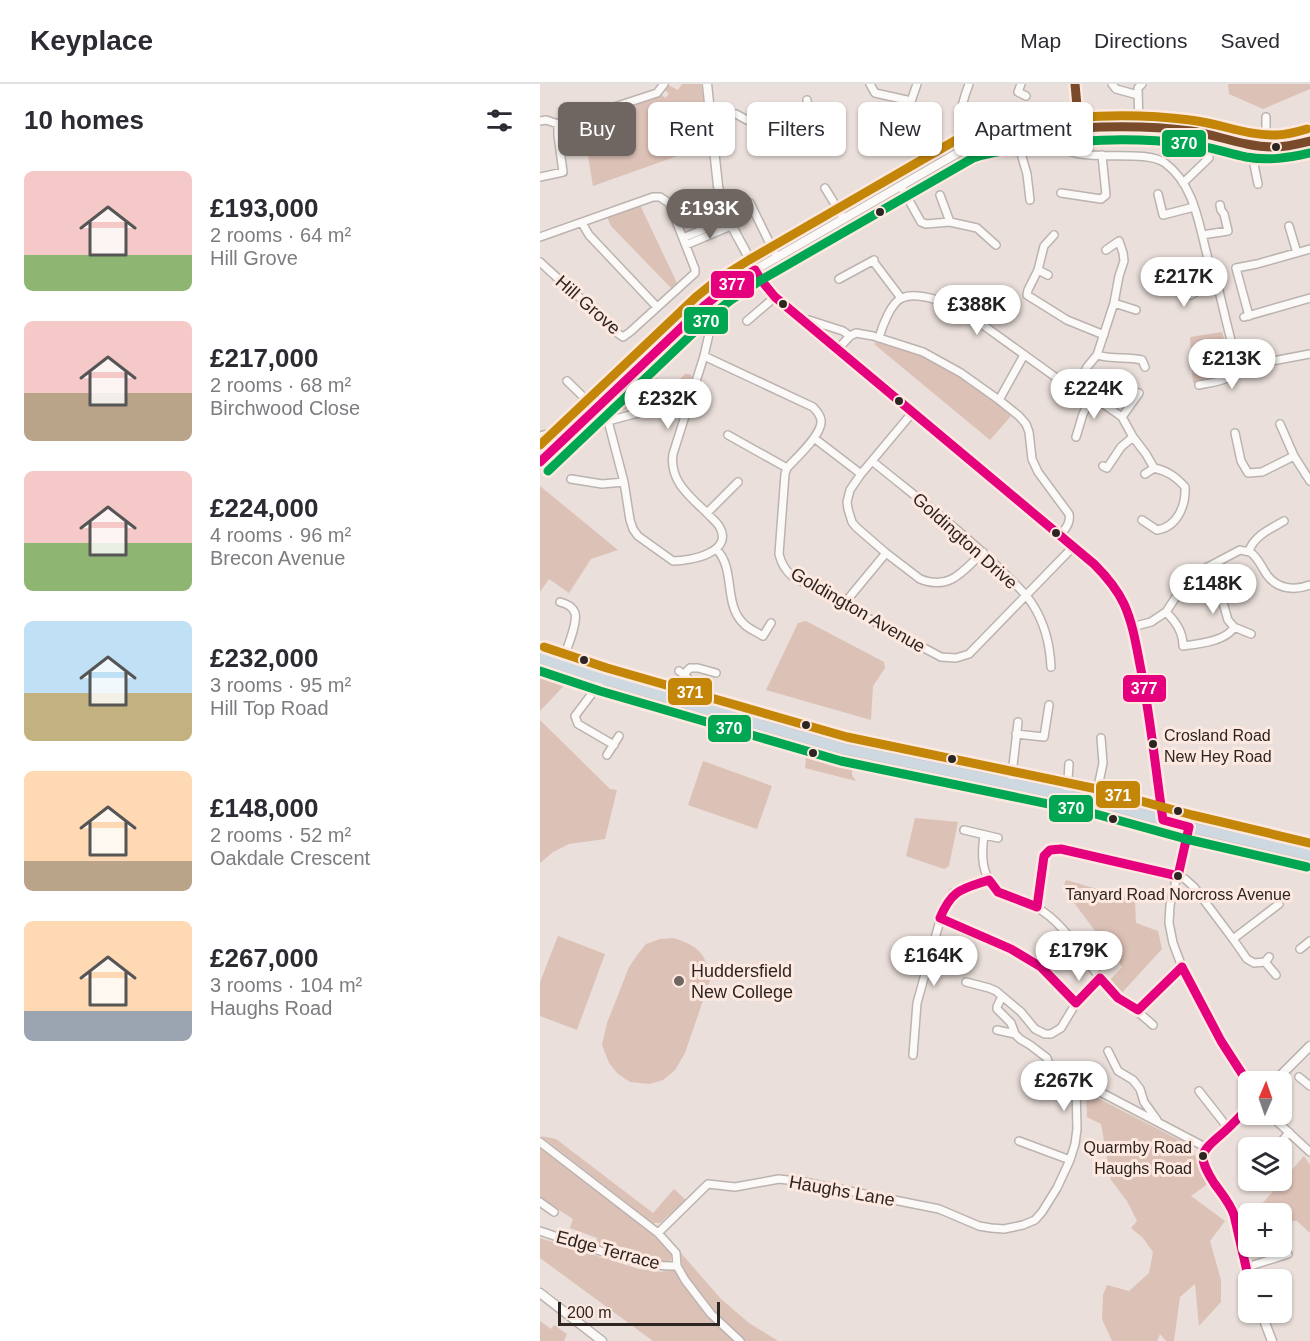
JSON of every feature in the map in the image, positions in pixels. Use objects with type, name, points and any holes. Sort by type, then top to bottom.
[{"type":"highway","points":[[540,658],[603,679],[844,749],[1095,801],[1189,827],[1310,855]]},
{"type":"street","points":[[630,102],[657,93],[664,84]]},
{"type":"street","points":[[707,84],[709,102]]},
{"type":"street","points":[[870,84],[875,93],[911,101],[917,84]]},
{"type":"street","points":[[964,102],[969,84]]},
{"type":"street","points":[[1021,84],[1018,92],[1026,96]]},
{"type":"street","points":[[1075,84],[1077,102]]},
{"type":"street","points":[[1112,84],[1116,89],[1138,95]]},
{"type":"street","points":[[1140,127],[1138,88],[1142,84]]},
{"type":"street","points":[[871,101],[875,93]]},
{"type":"street","points":[[1266,117],[1266,147]]},
{"type":"street","points":[[540,121],[546,120],[558,124]]},
{"type":"street","points":[[1093,127],[1140,127],[1195,132],[1266,147],[1295,145],[1310,141]]},
{"type":"street","points":[[1250,145],[1257,184]]},
{"type":"street","points":[[540,462],[704,306],[724,290],[954,155]]},
{"type":"street","points":[[1093,155],[1145,156],[1164,162],[1183,183],[1199,218],[1236,358],[1251,365],[1310,355]]},
{"type":"street","points":[[1061,193],[1101,199],[1106,195],[1102,155]]},
{"type":"street","points":[[540,177],[563,172],[561,156]]},
{"type":"street","points":[[714,156],[722,204],[755,270],[775,297],[1073,547],[1106,576],[1118,591],[1125,604],[1132,627],[1145,693],[1163,820]]},
{"type":"street","points":[[1022,156],[1030,200]]},
{"type":"street","points":[[1183,183],[1209,158]]},
{"type":"street","points":[[1203,164],[1209,172]]},
{"type":"street","points":[[901,186],[921,222],[926,224],[950,222],[977,228],[996,245]]},
{"type":"street","points":[[825,188],[844,219]]},
{"type":"street","points":[[1158,194],[1163,215],[1194,207]]},
{"type":"street","points":[[940,195],[950,222]]},
{"type":"street","name":"Hill Grove","points":[[540,237],[653,197],[660,197],[669,203],[695,265],[694,273],[623,337],[540,262]]},
{"type":"street","points":[[750,202],[777,258]]},
{"type":"street","points":[[1202,235],[1228,231],[1220,205]]},
{"type":"street","points":[[685,242],[730,222]]},
{"type":"street","points":[[582,223],[589,235],[657,307]]},
{"type":"street","points":[[1289,226],[1298,253]]},
{"type":"street","points":[[1054,236],[1044,246],[1028,295],[1067,320],[1104,335]]},
{"type":"street","points":[[1077,387],[1087,367],[1097,355],[1114,303],[1124,261],[1119,241],[1106,250]]},
{"type":"street","points":[[1310,249],[1236,268],[1246,316],[1310,298]]},
{"type":"street","points":[[840,279],[874,260],[900,298]]},
{"type":"street","points":[[1168,266],[1176,264],[1184,296],[1217,284]]},
{"type":"street","points":[[1038,270],[1048,275]]},
{"type":"street","points":[[879,338],[890,310],[900,298],[911,296],[949,303],[1059,379],[1092,396],[1122,417],[1154,468],[1175,476],[1185,487],[1184,504],[1175,522],[1164,529],[1157,530],[1142,519]]},
{"type":"street","points":[[747,321],[775,297]]},
{"type":"street","points":[[1114,303],[1136,310]]},
{"type":"street","points":[[567,381],[608,421],[624,482],[630,520],[638,536],[674,561],[708,555],[720,543],[722,536],[719,526],[681,486],[673,471],[673,454],[704,356],[712,321],[712,316],[704,306]]},
{"type":"street","points":[[804,321],[809,320],[843,331],[850,336]]},
{"type":"street","points":[[837,350],[856,333],[879,338],[923,352],[944,362],[999,399],[1026,424],[1032,459],[1038,472],[1069,514],[1068,525],[1060,536]]},
{"type":"street","points":[[999,399],[1024,355]]},
{"type":"street","points":[[1097,355],[1107,358],[1136,358],[1142,360],[1145,367]]},
{"type":"street","points":[[704,356],[813,407],[821,420],[820,428],[814,438],[787,468],[728,435]]},
{"type":"street","points":[[1199,385],[1227,379],[1238,372],[1244,363]]},
{"type":"street","points":[[1122,417],[1139,393]]},
{"type":"street","points":[[1076,437],[1083,414],[1092,396]]},
{"type":"street","points":[[578,426],[608,421],[691,399]]},
{"type":"street","points":[[912,413],[850,490],[848,509],[852,522],[886,553],[920,579],[932,583],[949,581],[959,576],[983,552]]},
{"type":"street","points":[[1280,424],[1294,456],[1310,481]]},
{"type":"street","points":[[540,436],[559,431],[572,433]]},
{"type":"street","points":[[1235,433],[1241,461],[1248,473],[1262,472],[1294,456]]},
{"type":"street","points":[[1103,466],[1107,468],[1121,447],[1133,437]]},
{"type":"street","points":[[814,438],[861,474]]},
{"type":"street","name":"Goldington Drive","points":[[872,461],[983,552],[1026,596],[1043,625],[1050,647],[1051,667]]},
{"type":"street","name":"Goldington Avenue","points":[[787,468],[779,554],[785,570],[843,605],[941,657],[956,658],[969,654],[1073,547]]},
{"type":"street","points":[[1145,474],[1154,468]]},
{"type":"street","points":[[571,479],[602,484],[624,482]]},
{"type":"street","points":[[707,513],[738,482]]},
{"type":"street","points":[[1249,551],[1251,544],[1265,531],[1284,521]]},
{"type":"street","points":[[716,549],[724,559],[733,609],[738,617],[744,625],[763,636],[771,623]]},
{"type":"street","points":[[1132,627],[1151,622],[1166,612],[1190,577],[1240,550],[1249,551],[1256,557],[1268,578],[1282,588],[1301,589],[1310,585]]},
{"type":"street","points":[[843,605],[886,553]]},
{"type":"street","points":[[1203,569],[1209,586],[1221,596],[1228,620],[1234,627],[1251,634]]},
{"type":"street","points":[[560,602],[569,605],[576,615],[561,665]]},
{"type":"street","points":[[1166,612],[1176,623],[1183,638],[1183,646],[1211,641],[1232,632],[1234,627]]},
{"type":"street","points":[[686,703],[690,684],[687,676],[681,672],[690,668],[698,668],[716,673]]},
{"type":"street","points":[[603,679],[575,716],[578,724],[614,745]]},
{"type":"street","points":[[1016,734],[1044,737],[1049,705]]},
{"type":"street","points":[[1011,783],[1018,722]]},
{"type":"street","points":[[607,755],[619,736]]},
{"type":"street","points":[[1095,801],[1103,763],[1101,738]]},
{"type":"street","points":[[1067,795],[1069,764]]},
{"type":"street","points":[[1189,827],[1170,905],[1169,923],[1173,943],[1182,967],[1221,1041],[1240,1071]]},
{"type":"street","points":[[964,830],[998,838]]},
{"type":"street","points":[[984,836],[982,864],[989,880],[998,892],[1037,908],[1062,927],[1118,998],[1138,1010],[1153,1025]]},
{"type":"street","points":[[1037,908],[1044,856],[1050,850],[1061,849],[1178,876],[1194,887],[1247,959],[1254,963],[1267,959],[1276,975]]},
{"type":"street","points":[[913,1055],[917,1002],[944,906],[953,893],[989,880]]},
{"type":"street","points":[[1233,939],[1279,904]]},
{"type":"street","points":[[940,918],[1011,949],[1041,967],[1076,1004]]},
{"type":"street","points":[[1300,948],[1310,941]]},
{"type":"street","points":[[1138,1010],[1182,967]]},
{"type":"street","points":[[966,981],[989,988],[1002,996],[1021,1012],[1035,1029],[1051,1034],[1061,1028],[1076,1004],[1100,978]]},
{"type":"street","points":[[1002,996],[997,1009],[1011,1023],[1015,1034]]},
{"type":"street","points":[[997,1030],[1015,1034],[1047,1058],[1048,1071],[1076,1086],[1085,1084],[1176,1133]]},
{"type":"street","points":[[1285,1071],[1310,1046]]},
{"type":"street","points":[[1108,1051],[1118,1071],[1133,1080],[1140,1089],[1150,1113],[1158,1121],[1204,1150]]},
{"type":"street","points":[[1299,1077],[1310,1086]]},
{"type":"street","points":[[1019,1141],[1070,1160],[1077,1129],[1076,1086]]},
{"type":"street","points":[[1199,1091],[1228,1128]]},
{"type":"street","points":[[1238,1118],[1204,1150],[1203,1160],[1212,1179],[1231,1207],[1238,1231],[1244,1268],[1279,1257]]},
{"type":"street","points":[[1281,1125],[1310,1152]]},
{"type":"street","points":[[1285,1137],[1288,1132]]},
{"type":"street","points":[[540,1142],[658,1233],[676,1253],[677,1266],[685,1280],[711,1314],[740,1341]]},
{"type":"street","name":"Haughs Lane","points":[[658,1233],[708,1184],[735,1187],[779,1179],[939,1209],[979,1226],[1004,1229],[1035,1220],[1057,1188],[1070,1160]]},
{"type":"street","points":[[540,1202],[554,1212]]},
{"type":"street","name":"Edge Terrace","points":[[540,1231],[642,1263],[677,1266]]},
{"type":"street","points":[[540,1293],[602,1341]]},
{"type":"street","points":[[1265,1323],[1272,1341]]},
{"type":"shaded area","points":[[682,84],[701,84],[704,102],[648,102],[648,156],[677,156],[593,186],[588,156],[636,156],[636,102],[661,94],[665,98],[669,94],[665,90],[668,85],[678,90]]},
{"type":"shaded area","points":[[1228,84],[1310,84],[1310,89],[1263,109],[1229,94]]},
{"type":"shaded area","points":[[640,205],[677,283],[671,288],[611,226],[607,217]]},
{"type":"shaded area","points":[[1222,332],[1230,358],[1237,366],[1234,372],[1193,383],[1190,337]]},
{"type":"shaded area","points":[[876,342],[920,356],[955,373],[1011,416],[990,440],[874,344]]},
{"type":"shaded area","points":[[646,369],[651,373],[653,371],[666,389],[685,374],[690,374],[692,377],[682,396],[628,407],[618,413],[606,412],[608,404]]},
{"type":"shaded area","points":[[558,433],[560,435],[540,454],[540,439]]},
{"type":"shaded area","points":[[540,486],[618,550],[591,559],[569,593],[549,579],[540,592]]},
{"type":"shaded area","points":[[806,621],[884,662],[885,668],[873,686],[871,720],[766,690],[798,623]]},
{"type":"shaded area","points":[[540,665],[574,675],[540,711]]},
{"type":"shaded area","points":[[540,720],[610,789],[617,790],[605,839],[569,844],[553,852],[540,863]]},
{"type":"shaded area","points":[[807,748],[853,758],[852,775],[856,781],[805,768]]},
{"type":"shaded area","points":[[703,761],[772,786],[757,829],[688,805]]},
{"type":"shaded area","points":[[915,818],[958,822],[949,866],[944,869],[906,856]]},
{"type":"shaded area","points":[[1066,880],[1135,900],[1136,923],[1158,931],[1162,949],[1119,996],[1109,981],[1122,967],[1063,888]]},
{"type":"shaded area","points":[[558,936],[605,954],[577,1030],[540,1016],[540,982]]},
{"type":"shaded area","points":[[673,938],[694,947],[699,952],[706,963],[710,980],[685,1053],[675,1070],[663,1080],[650,1084],[630,1082],[618,1074],[609,1063],[602,1045],[607,1023],[629,967],[638,954],[646,944],[660,939]]},
{"type":"shaded area","points":[[1086,1092],[1187,1144],[1200,1163],[1209,1183],[1191,1196],[1225,1221],[1210,1241],[1221,1280],[1221,1302],[1199,1326],[1195,1284],[1180,1297],[1174,1341],[1166,1341],[1160,1334],[1157,1341],[1112,1341],[1102,1319],[1103,1295],[1107,1285],[1129,1291],[1149,1273],[1153,1252],[1143,1238],[1131,1228],[1137,1221],[1127,1201],[1111,1180],[1101,1124],[1087,1117]]},
{"type":"shaded area","points":[[541,1136],[556,1139],[653,1213],[674,1189],[686,1200],[660,1223],[653,1223]]},
{"type":"shaded area","points":[[540,1145],[666,1246],[671,1254],[671,1260],[667,1262],[596,1249],[597,1238],[570,1228],[573,1219],[540,1198]]},
{"type":"shaded area","points":[[1304,1156],[1310,1165],[1310,1233],[1297,1221],[1292,1221],[1292,1203],[1263,1203],[1273,1191],[1292,1191],[1292,1170]]},
{"type":"shaded area","points":[[540,1238],[639,1269],[661,1272],[682,1266],[681,1253],[721,1299],[749,1323],[778,1341],[653,1341],[540,1258]]},
{"type":"shaded area","points":[[540,1321],[551,1329],[554,1325],[567,1334],[564,1341],[540,1341]]},
{"type":"transit line","points":[[1075,84],[1079,128],[1177,129],[1273,147],[1310,141]]},
{"type":"transit line","name":"371","points":[[540,445],[696,297],[717,280],[963,136],[1022,123],[1110,116],[1150,116],[1190,120],[1265,135],[1307,129]]},
{"type":"transit line","name":"370","points":[[548,471],[712,315],[731,300],[761,280],[973,158],[1036,146],[1112,140],[1150,140],[1188,144],[1262,159],[1286,158],[1310,153]]},
{"type":"transit line","name":"377","points":[[540,462],[704,306],[755,270],[775,297],[1094,564],[1118,593],[1133,630],[1148,711],[1163,820],[1189,827],[1178,876],[1061,849],[1050,850],[1044,856],[1037,907],[998,892],[989,880],[959,891],[944,908],[940,918],[1011,949],[1041,967],[1076,1003],[1100,978],[1118,998],[1138,1010],[1182,967],[1221,1041],[1240,1071]]},
{"type":"transit line","name":"371","points":[[544,647],[607,668],[847,737],[1097,789],[1192,815],[1310,843]]},
{"type":"transit line","name":"370","points":[[540,671],[600,691],[841,761],[1092,813],[1186,839],[1307,867]]},
{"type":"transit line","name":"377","points":[[1238,1118],[1210,1144],[1203,1159],[1208,1173],[1234,1215],[1246,1269]]},
{"type":"place","name":"Crosland Road New Hey Road","points":[[1153,744]]},
{"type":"place","name":"Tanyard Road Norcross Avenue","points":[[1178,876]]},
{"type":"place","name":"Huddersfield New College","points":[[679,981]]},
{"type":"place","name":"Quarmby Road Haughs Road","points":[[1203,1156]]}]
